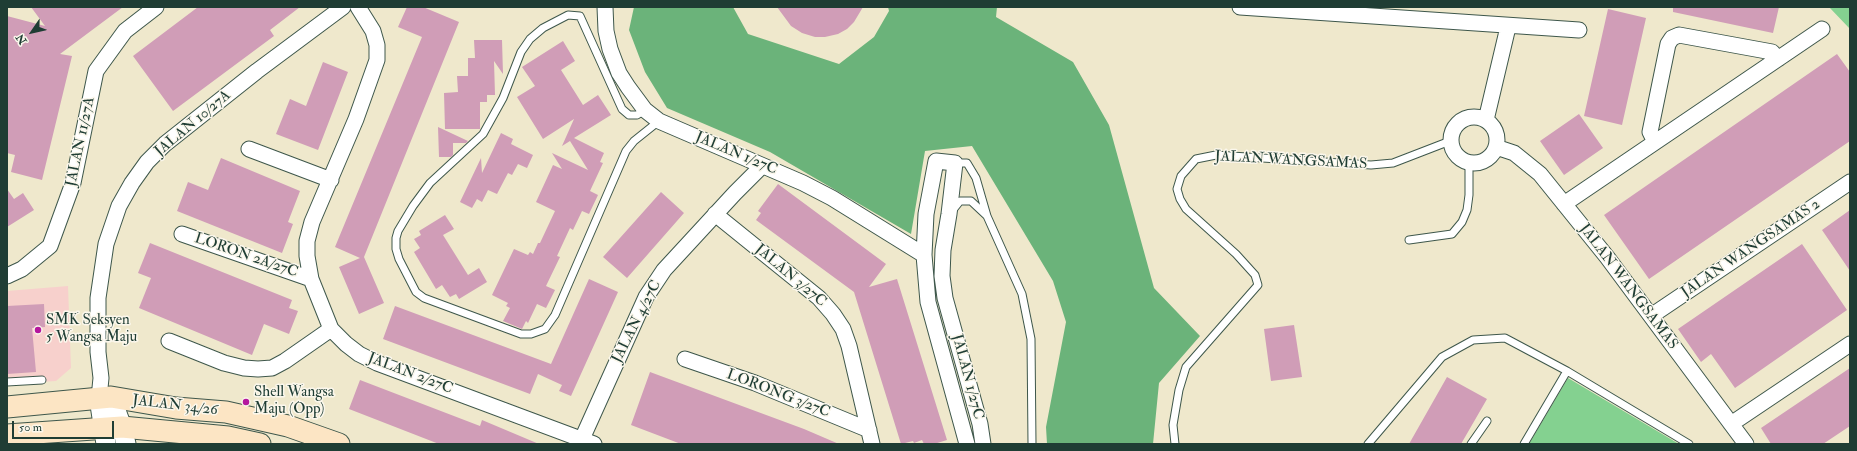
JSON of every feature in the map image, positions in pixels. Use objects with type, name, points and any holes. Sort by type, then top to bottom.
[{"type":"main road","name":"JALAN 34/26","points":[[7,407],[103,391],[176,408],[226,412],[288,426],[339,444]]},
{"type":"main road","name":"JALAN 34/26","points":[[7,435],[114,435],[161,432],[228,437],[260,444]]},
{"type":"main road","points":[[144,444],[161,432]]},
{"type":"street","name":"JALAN 11/27A","points":[[7,276],[22,269],[50,246],[73,183],[96,71],[125,31],[156,7]]},
{"type":"street","name":"JALAN 10/27A","points":[[103,391],[98,352],[98,298],[106,244],[119,206],[132,183],[147,162],[165,144],[257,71],[343,7]]},
{"type":"street","name":"JALAN 2/27C","points":[[358,7],[373,31],[378,45],[377,60],[369,86],[331,180],[312,222],[307,241],[307,256],[311,279],[331,329],[350,348],[377,363],[588,442]]},
{"type":"street","name":"JALAN 1/27C","points":[[605,7],[606,31],[610,49],[620,73],[628,87],[645,110],[659,121],[762,166],[803,182],[832,198],[924,255]]},
{"type":"street","points":[[1240,7],[1508,27],[1579,30]]},
{"type":"street","points":[[1486,120],[1508,27]]},
{"type":"street","points":[[1564,204],[1822,29]]},
{"type":"street","points":[[1655,142],[1650,132],[1668,44],[1672,38],[1679,35],[1772,52],[1778,59]]},
{"type":"street","points":[[1479,117],[1486,120],[1495,131],[1496,147],[1488,158],[1481,162],[1469,162],[1462,159],[1454,151],[1450,141],[1454,129],[1459,123],[1466,118],[1479,117]]},
{"type":"street","name":"JALAN WANGSAMAS","points":[[1496,147],[1514,153],[1540,174],[1607,257],[1746,444]]},
{"type":"street","points":[[249,149],[331,180]]},
{"type":"street","name":"JALAN 1/27C","points":[[967,444],[928,302],[924,255],[926,214],[936,161],[955,164],[943,250],[942,276],[946,298],[980,424],[983,444]]},
{"type":"street","name":"JALAN 4/27C","points":[[588,442],[646,297],[664,270],[715,214],[762,166]]},
{"type":"street","name":"JALAN WANGSAMAS 2","points":[[1651,316],[1850,182]]},
{"type":"street","name":"JALAN 3/27C","points":[[715,214],[819,298],[833,314],[843,329],[849,346],[870,437]]},
{"type":"street","name":"LORON 2A/27C","points":[[182,234],[311,279]]},
{"type":"street","points":[[169,341],[224,363],[244,368],[272,368],[331,329]]},
{"type":"street","points":[[1731,424],[1850,344]]},
{"type":"street","name":"LORONG 3/27C","points":[[685,359],[755,383],[870,437]]},
{"type":"street","points":[[103,391],[114,435]]},
{"type":"lane","points":[[645,110],[637,115],[629,115],[622,109],[580,16],[568,15],[543,28],[530,39],[522,52],[503,98],[483,134],[430,183],[413,206],[398,231],[396,238],[396,249],[399,259],[416,292],[424,298],[521,334],[531,334],[546,329],[555,315],[626,151],[634,141],[659,121]]},
{"type":"lane","name":"JALAN WANGSAMAS","points":[[1175,444],[1173,425],[1179,390],[1186,367],[1258,285],[1255,275],[1236,254],[1186,209],[1180,199],[1177,189],[1181,176],[1196,159],[1216,155],[1371,165],[1393,162],[1450,141]]},
{"type":"lane","points":[[1409,240],[1452,234],[1462,222],[1469,195],[1469,162]]},
{"type":"lane","points":[[955,164],[967,163],[976,178],[987,216],[1022,294],[1031,339],[1030,397],[1032,444]]},
{"type":"lane","points":[[949,214],[960,201],[971,201],[987,216]]},
{"type":"lane","points":[[1368,444],[1442,357],[1473,340],[1505,338],[1567,371],[1689,444]]},
{"type":"lane","points":[[1524,444],[1567,371]]},
{"type":"lane","points":[[7,382],[42,380]]},
{"type":"lane","points":[[1471,444],[1487,421]]},
{"type":"shaded area","name":"SMK Seksyen 5 Wangsa Maju","points":[[68,286],[71,368],[56,381],[7,384],[7,291]]},
{"type":"green space","points":[[634,7],[733,7],[748,34],[839,64],[874,37],[889,11],[888,7],[997,7],[996,17],[1073,62],[1109,125],[1154,288],[1200,336],[1159,383],[1153,444],[1047,444],[1046,427],[1066,322],[1053,281],[972,146],[925,151],[911,234],[770,152],[667,108],[645,72],[629,30]]},
{"type":"green space","points":[[1829,7],[1850,7],[1850,29]]},
{"type":"green space","points":[[1568,378],[1679,444],[1529,444]]},
{"type":"building","points":[[31,7],[123,7],[60,54],[72,56],[42,180],[11,172],[15,155],[7,153],[7,16],[45,26]]},
{"type":"building","points":[[198,7],[300,7],[270,30],[274,36],[173,111],[133,56]]},
{"type":"building","points":[[407,7],[423,7],[459,22],[364,257],[384,303],[359,314],[339,267],[360,258],[335,247],[422,37],[398,27]]},
{"type":"building","points":[[777,7],[863,7],[854,22],[847,29],[838,34],[825,37],[815,37],[802,33],[791,26]]},
{"type":"building","points":[[1673,7],[1779,7],[1773,33],[1673,12]]},
{"type":"building","points":[[1608,9],[1646,18],[1622,125],[1584,116]]},
{"type":"building","points":[[474,40],[502,40],[503,74],[494,61],[495,95],[487,95],[487,102],[480,102],[480,129],[445,129],[444,93],[458,92],[457,76],[468,76],[468,58],[475,58]]},
{"type":"building","points":[[563,41],[575,61],[561,70],[583,105],[598,95],[611,115],[574,138],[604,153],[600,162],[603,163],[590,191],[598,195],[589,214],[582,211],[573,230],[570,228],[557,256],[560,257],[546,286],[555,290],[546,308],[537,304],[528,323],[526,321],[522,329],[503,321],[510,308],[506,306],[508,303],[492,295],[514,249],[528,255],[530,252],[533,254],[538,243],[540,243],[555,211],[536,202],[553,165],[562,169],[552,153],[588,170],[570,141],[562,146],[574,119],[543,139],[517,97],[535,86],[522,67]]},
{"type":"building","points":[[1837,54],[1850,72],[1850,141],[1649,279],[1604,215]]},
{"type":"building","points":[[323,62],[348,72],[318,150],[276,134],[290,99],[306,106]]},
{"type":"building","points":[[1579,114],[1603,148],[1564,175],[1540,141]]},
{"type":"building","points":[[438,127],[468,141],[466,143],[453,143],[453,155],[451,157],[439,157]]},
{"type":"building","points":[[501,133],[513,139],[511,144],[533,155],[527,168],[518,164],[512,175],[508,173],[497,194],[488,190],[482,202],[477,199],[472,208],[460,202],[481,158],[482,173]]},
{"type":"building","points":[[221,158],[300,191],[288,222],[293,224],[282,253],[177,211],[188,182],[208,190]]},
{"type":"building","points":[[778,184],[886,264],[869,287],[897,279],[947,440],[934,444],[924,444],[922,440],[914,443],[913,441],[901,444],[854,292],[756,220],[761,213],[758,211]]},
{"type":"building","points":[[7,189],[14,199],[23,193],[34,210],[7,227]]},
{"type":"building","points":[[661,192],[684,213],[627,278],[603,257]]},
{"type":"building","points":[[1850,210],[1850,271],[1822,230]]},
{"type":"building","points":[[445,215],[454,229],[443,235],[468,275],[479,268],[487,282],[459,299],[456,294],[450,297],[442,285],[436,289],[414,252],[420,248],[414,239],[421,235],[419,231]]},
{"type":"building","points":[[150,243],[292,300],[289,308],[298,311],[289,334],[264,324],[252,355],[139,308],[151,278],[138,273]]},
{"type":"building","points":[[1802,244],[1847,310],[1735,388],[1711,354],[1701,362],[1678,329]]},
{"type":"building","points":[[589,279],[618,292],[571,396],[559,391],[562,385],[538,374],[530,394],[383,339],[395,306],[551,364]]},
{"type":"building","points":[[44,304],[45,327],[32,328],[36,372],[7,374],[7,306]]},
{"type":"building","points":[[1294,325],[1302,377],[1271,381],[1264,329]]},
{"type":"building","points":[[1850,368],[1850,426],[1823,444],[1771,444],[1761,428]]},
{"type":"building","points":[[650,372],[804,429],[839,444],[681,444],[631,425]]},
{"type":"building","points":[[1447,377],[1487,399],[1461,444],[1409,444]]},
{"type":"building","points":[[360,380],[480,426],[482,420],[539,444],[439,444],[349,409]]},
{"type":"place","name":"SMK Seksyen 5 Wangsa Maju","points":[[38,330]]},
{"type":"place","name":"Shell Wangsa Maju (Opp)","points":[[246,402]]}]
